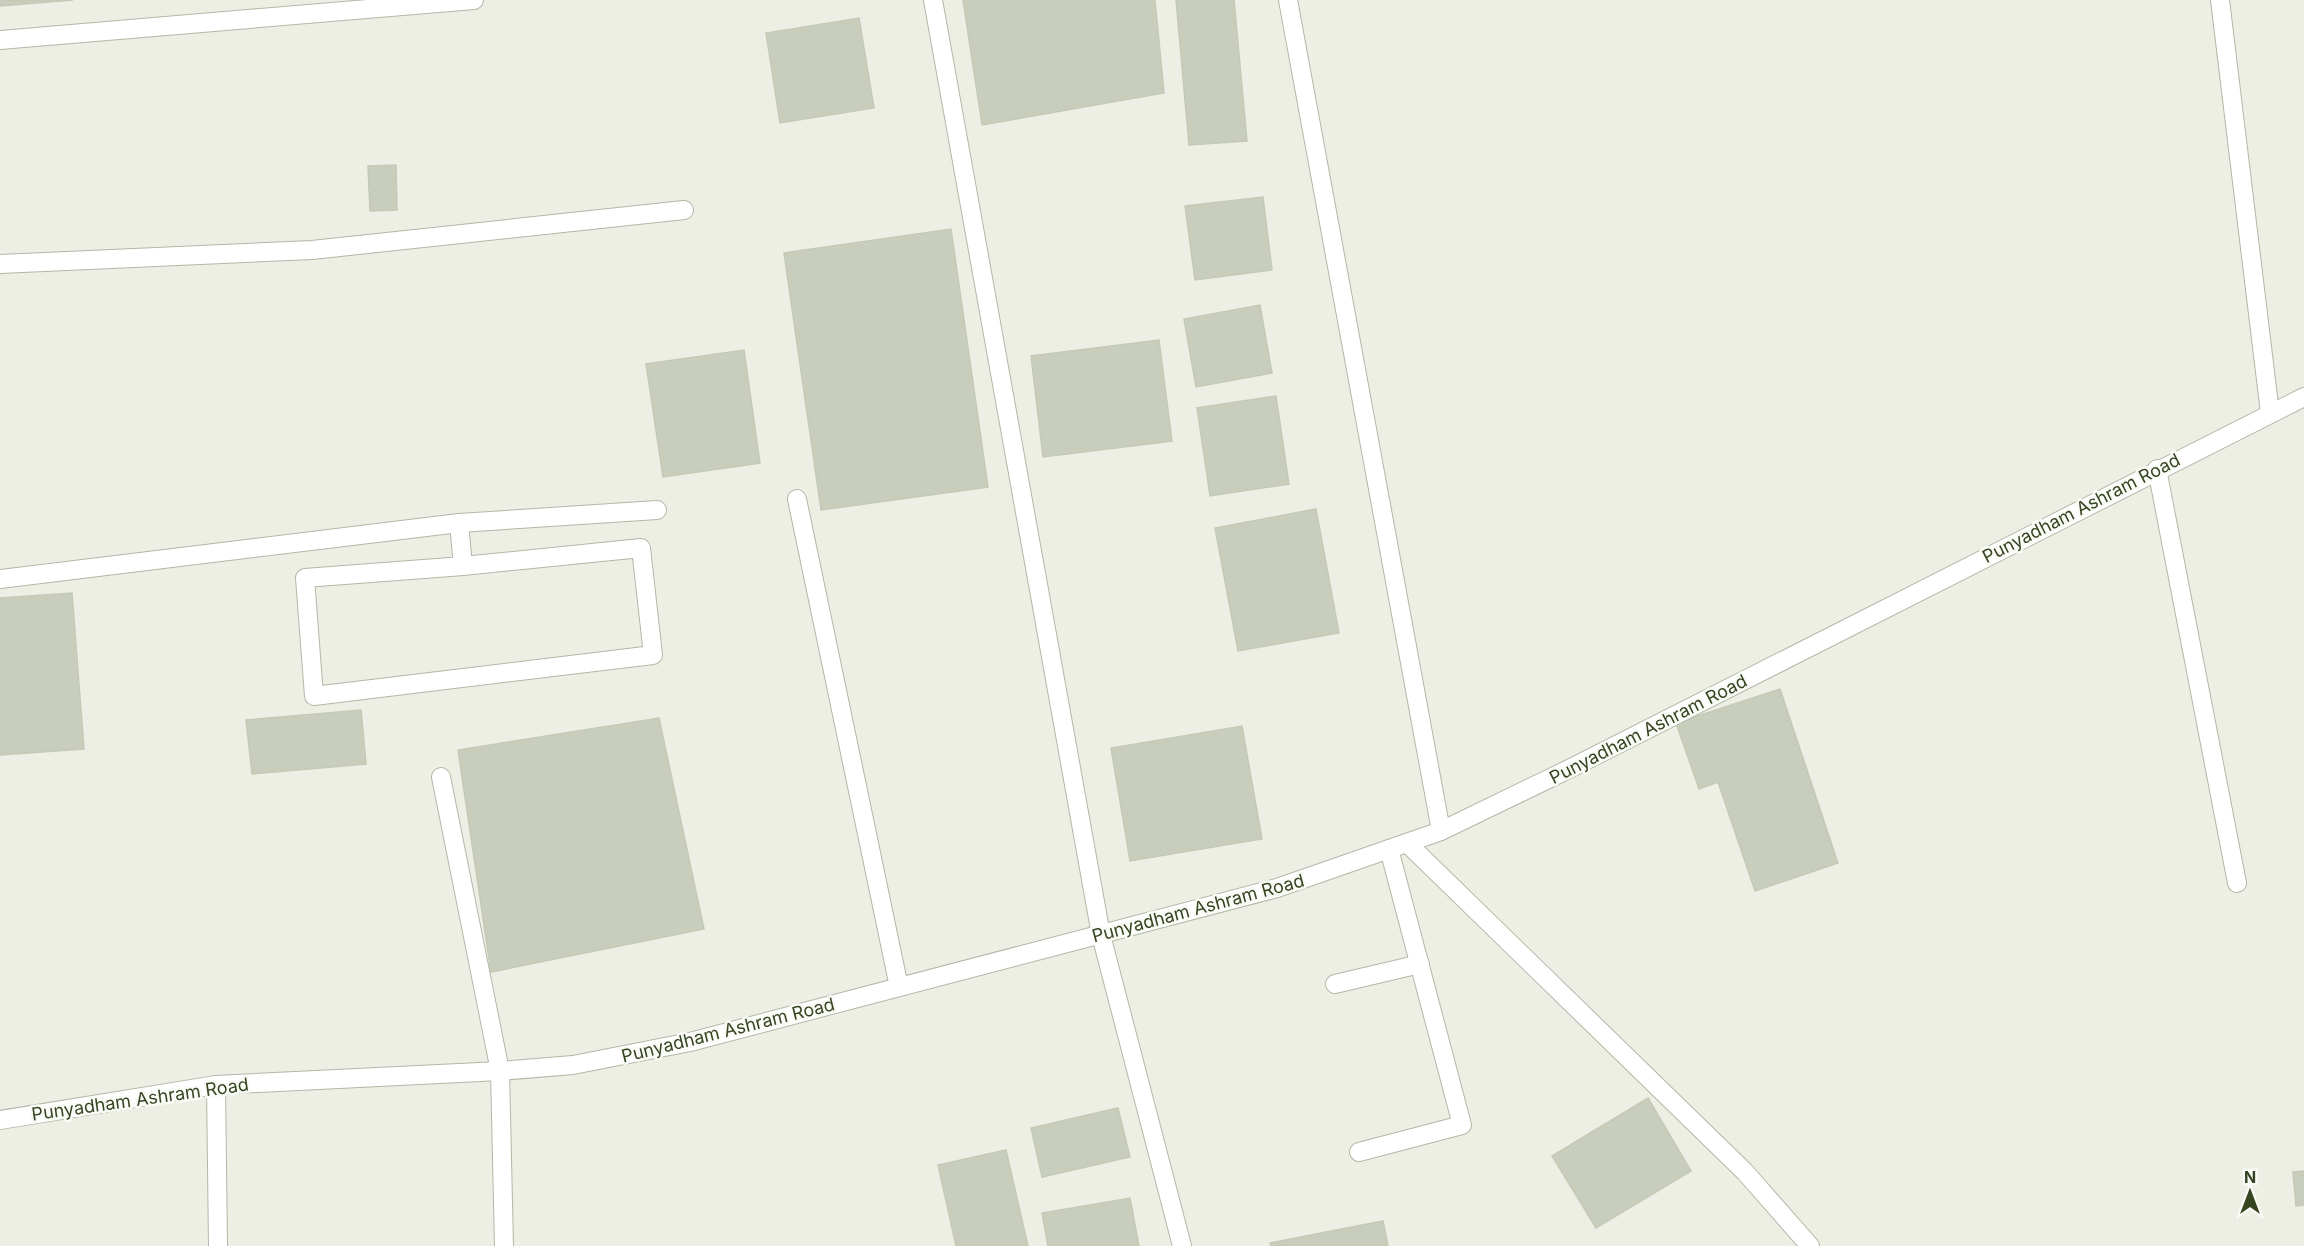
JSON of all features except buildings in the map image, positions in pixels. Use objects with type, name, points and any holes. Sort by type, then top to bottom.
[{"type":"street","points":[[0,40],[474,0]]},
{"type":"street","points":[[933,0],[1101,935],[1182,1246]]},
{"type":"street","points":[[1288,0],[1441,831]]},
{"type":"street","points":[[2220,0],[2270,413]]},
{"type":"street","points":[[0,264],[312,250],[684,210]]},
{"type":"street","name":"Punyadham Ashram Road","points":[[0,1120],[216,1085],[500,1071],[573,1065],[690,1042],[1277,888],[1441,831],[1568,770],[2157,469],[2304,397]]},
{"type":"street","points":[[2157,469],[2237,884]]},
{"type":"street","points":[[797,499],[899,987]]},
{"type":"street","points":[[0,579],[459,523],[657,510]]},
{"type":"street","points":[[459,523],[463,566]]},
{"type":"street","points":[[641,548],[653,655],[314,696],[304,578],[463,566],[641,548]]},
{"type":"street","points":[[441,777],[500,1071],[504,1246]]},
{"type":"street","points":[[1407,843],[1746,1172],[1810,1246]]},
{"type":"street","points":[[1359,1152],[1462,1125],[1389,849]]},
{"type":"street","points":[[1335,984],[1420,964]]},
{"type":"street","points":[[216,1085],[218,1246]]}]
